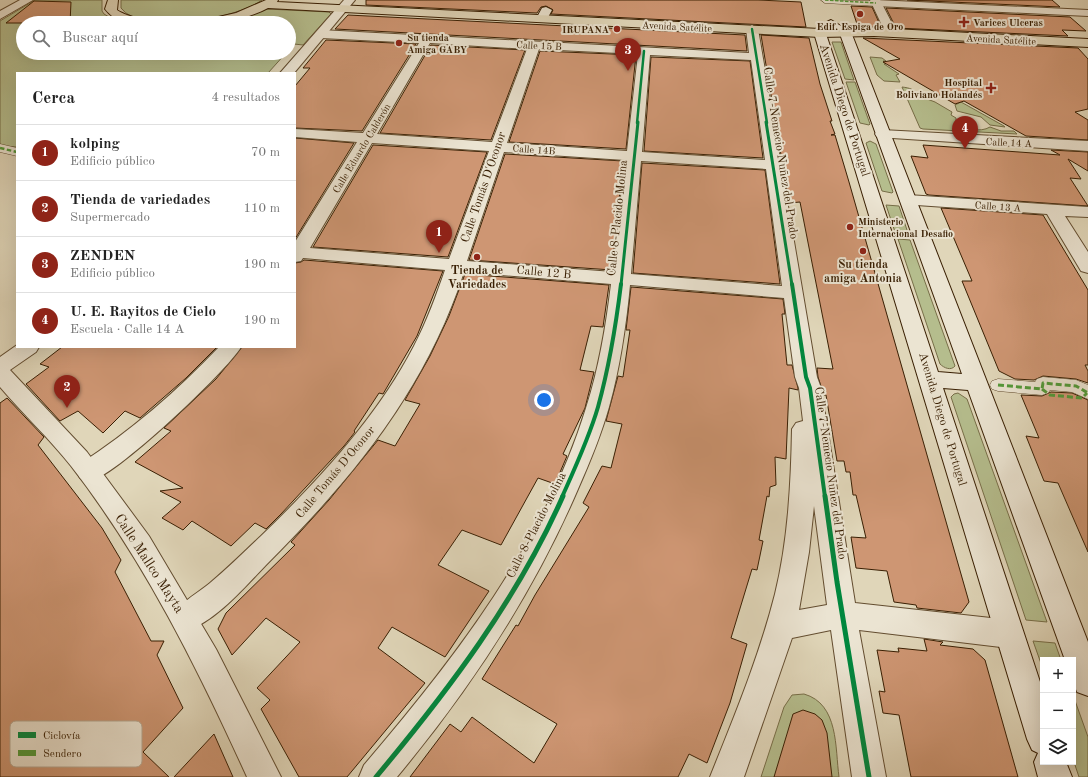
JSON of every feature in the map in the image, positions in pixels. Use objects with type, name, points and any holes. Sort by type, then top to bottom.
[{"type":"main road","points":[[113,0],[111,9],[119,16]]},
{"type":"main road","name":"Avenida Satélite","points":[[270,3],[347,2],[752,25],[820,33],[889,30],[1088,36]]},
{"type":"main road","points":[[238,16],[270,3]]},
{"type":"main road","name":"Avenida Satélite","points":[[752,25],[831,24],[889,30],[1088,43]]},
{"type":"street","points":[[0,16],[28,0]]},
{"type":"street","points":[[825,0],[975,4],[1088,13]]},
{"type":"street","points":[[876,1],[889,30]]},
{"type":"street","points":[[288,72],[347,2]]},
{"type":"street","name":"Avenida Diego de Portugal","points":[[1040,730],[930,379],[890,198],[882,134],[844,32],[831,24],[820,33],[852,133],[890,198],[987,384],[1088,681]]},
{"type":"street","name":"Calle 7-Nemecio Nuñez del Prado","points":[[752,25],[806,377],[810,388],[842,615],[869,777]]},
{"type":"street","name":"Calle 15 B","points":[[321,34],[756,57]]},
{"type":"street","name":"Calle Eduardo Calderón","points":[[296,254],[427,39]]},
{"type":"street","name":"Calle Tomás D'Oconor","points":[[185,619],[209,603],[299,517],[351,456],[388,407],[417,361],[437,316],[456,265],[534,45]]},
{"type":"street","name":"Calle 8-Placido Molina","points":[[376,777],[410,737],[476,649],[520,579],[561,501],[587,440],[598,406],[612,341],[621,278],[644,51]]},
{"type":"street","name":"Calle 14B","points":[[296,133],[773,165]]},
{"type":"street","name":"Calle 14 A","points":[[852,133],[1088,146]]},
{"type":"street","name":"Calle 13 A","points":[[890,198],[1088,212]]},
{"type":"street","points":[[1053,210],[1088,267]]},
{"type":"street","name":"Calle 12 B","points":[[296,254],[456,265],[793,293]]},
{"type":"street","points":[[0,368],[28,348]]},
{"type":"street","points":[[88,471],[112,456],[162,416],[198,382],[230,348]]},
{"type":"street","name":"Calle Mallco Mayta","points":[[0,373],[88,471],[127,527],[185,619],[244,733],[264,777]]},
{"type":"street","points":[[727,777],[767,671],[789,592],[801,515],[806,377]]},
{"type":"street","points":[[930,379],[1042,389],[1050,396],[1082,398],[1087,393]]},
{"type":"street","points":[[780,627],[842,615],[1009,634]]},
{"type":"street","points":[[1051,765],[1055,777]]},
{"type":"green space","points":[[35,0],[102,0],[102,11],[107,16],[16,16],[16,60],[280,60],[269,72],[16,72],[16,147],[0,146],[0,21]]},
{"type":"green space","points":[[121,0],[262,0],[250,7],[220,16],[132,16],[121,8]]},
{"type":"green space","points":[[267,9],[329,12],[331,14],[303,45],[296,44],[296,16],[246,16]]},
{"type":"green space","points":[[832,42],[841,42],[854,80],[845,79]]},
{"type":"green space","points":[[870,57],[882,58],[886,61],[883,61],[886,64],[884,64],[899,74],[896,75],[900,82],[884,81],[877,75]]},
{"type":"green space","points":[[846,82],[855,82],[870,124],[869,125],[860,123]]},
{"type":"green space","points":[[902,87],[912,89],[919,96],[935,102],[952,112],[951,115],[956,118],[956,122],[964,127],[982,130],[990,127],[1001,131],[1014,131],[1017,134],[920,128]]},
{"type":"green space","points":[[961,102],[1005,127],[990,125],[981,117],[957,111],[955,105]]},
{"type":"green space","points":[[870,141],[876,144],[893,192],[892,193],[882,191],[866,143]]},
{"type":"green space","points":[[886,205],[899,206],[908,233],[895,232]]},
{"type":"green space","points":[[898,239],[910,240],[955,366],[953,368],[945,368],[940,364]]},
{"type":"green space","points":[[958,393],[967,399],[1047,622],[1026,620],[951,397]]},
{"type":"green space","points":[[1033,641],[1055,643],[1060,657],[1040,657],[1040,661]]},
{"type":"green space","points":[[804,694],[815,699],[824,707],[829,717],[833,728],[839,777],[761,777],[784,707],[792,695]]},
{"type":"green space","points":[[1076,703],[1088,737],[1088,777],[1079,777],[1075,765]]},
{"type":"building","points":[[366,0],[758,0],[801,2],[806,27],[551,14],[553,10],[546,6],[541,7],[537,13],[366,5]]},
{"type":"building","points":[[907,0],[1052,0],[1060,7]]},
{"type":"building","points":[[34,1],[71,2],[70,16],[16,16],[16,23],[6,23]]},
{"type":"building","points":[[851,6],[872,7],[881,27],[858,27]]},
{"type":"building","points":[[886,8],[1070,17],[1086,31],[1062,30],[1068,36],[896,28]]},
{"type":"building","points":[[348,15],[745,35],[747,51],[335,29]]},
{"type":"building","points":[[761,35],[809,38],[820,84],[832,121],[830,121],[835,134],[831,135],[835,135],[849,182],[969,602],[961,613],[917,608],[916,605],[894,602],[887,571],[856,568],[851,537],[866,538],[856,495],[853,495],[850,472],[846,472],[844,461],[837,461],[826,395],[824,395],[818,377],[817,368],[833,369],[800,202],[789,203]]},
{"type":"building","name":"Hospital Boliviano Holandés","points":[[863,38],[1078,48],[1088,59],[1088,109],[1075,112],[1088,120],[1088,140],[1026,136],[964,101],[955,104],[883,62],[900,59]]},
{"type":"building","points":[[326,40],[416,44],[362,131],[296,128],[296,85],[310,68],[303,68]]},
{"type":"building","points":[[431,45],[525,50],[491,140],[380,133]]},
{"type":"building","points":[[540,51],[636,55],[626,149],[509,142]]},
{"type":"building","points":[[651,57],[750,61],[763,158],[644,151]]},
{"type":"building","points":[[296,138],[354,143],[296,237]]},
{"type":"building","points":[[373,145],[487,152],[448,257],[313,247]]},
{"type":"building","points":[[923,145],[1060,155],[1051,150],[1088,152],[1088,171],[1068,159],[1081,179],[1070,178],[1088,206],[926,194],[911,156],[928,158]]},
{"type":"building","points":[[505,154],[623,161],[612,270],[469,260]]},
{"type":"building","points":[[642,163],[765,170],[780,284],[633,273]]},
{"type":"building","points":[[941,208],[1043,215],[1088,290],[1088,365],[1085,365],[1088,371],[1088,383],[1076,379],[1043,376],[1034,380],[1015,379],[999,371],[962,281],[972,281]]},
{"type":"building","points":[[304,260],[443,271],[417,336],[383,394],[379,393],[354,431],[355,432],[344,446],[266,529],[255,523],[231,546],[192,521],[183,530],[162,518],[181,502],[160,491],[183,488],[135,462],[171,431],[164,428],[216,379],[241,348],[296,348],[296,263]]},
{"type":"building","points":[[465,274],[609,285],[603,327],[591,326],[580,370],[594,372],[585,408],[563,454],[567,456],[555,484],[538,478],[501,545],[462,530],[438,565],[489,591],[445,657],[392,627],[378,648],[425,683],[347,777],[299,777],[261,709],[270,700],[257,688],[300,642],[266,618],[232,655],[218,629],[226,613],[295,545],[291,542],[329,500],[378,440],[395,446],[420,404],[405,400],[430,356],[449,316]]},
{"type":"building","points":[[631,287],[783,299],[785,314],[782,314],[787,365],[792,365],[798,388],[798,390],[789,388],[786,459],[775,457],[776,485],[770,487],[769,497],[767,496],[759,540],[763,541],[757,570],[752,569],[731,638],[747,644],[730,703],[707,763],[689,754],[678,777],[410,777],[450,724],[461,732],[472,717],[534,763],[557,724],[482,679],[516,625],[518,626],[535,595],[589,507],[583,503],[602,466],[611,468],[622,424],[606,421],[618,376],[623,377],[630,330],[626,330]]},
{"type":"building","points":[[61,348],[216,348],[186,378],[140,418],[125,411],[103,433],[78,411],[60,421],[26,384],[49,367],[40,364]]},
{"type":"building","points":[[1051,392],[1072,393],[1088,400],[1088,552],[1058,483],[1044,481],[1026,436],[1039,438],[1021,395],[1042,396]]},
{"type":"building","points":[[7,398],[44,437],[38,445],[102,528],[121,560],[115,572],[151,641],[164,641],[157,655],[183,708],[143,752],[169,777],[0,777],[0,403]]},
{"type":"building","points":[[924,639],[943,642],[940,645],[973,649],[985,660],[1018,777],[911,777],[899,715],[883,713],[879,691],[885,692],[877,650],[899,652],[898,648],[927,651]]},
{"type":"building","points":[[803,710],[815,714],[822,720],[827,733],[832,777],[774,777],[793,714]]},
{"type":"building","points":[[214,734],[233,777],[174,777]]},
{"type":"marked path","points":[[825,0],[876,3]]},
{"type":"marked path","points":[[0,148],[6,148],[7,151],[16,152]]},
{"type":"marked path","points":[[998,385],[1042,389],[1043,383],[1076,386],[1088,393]]},
{"type":"marked path","points":[[1042,389],[1050,395],[1082,398],[1087,393]]},
{"type":"cycle path","points":[[752,29],[806,377],[810,388],[837,582],[869,777]]},
{"type":"cycle path","points":[[376,777],[435,705],[489,629],[536,550],[557,509],[591,429],[605,380],[619,299],[642,86],[644,51]]},
{"type":"place","name":"Edif. Espiga de Oro","points":[[860,14]]},
{"type":"place","name":"Varices Ulceras","points":[[964,22]]},
{"type":"place","name":"IRUPANA","points":[[617,29]]},
{"type":"place","name":"Su tienda Amiga GABY","points":[[399,43]]},
{"type":"place","name":"ZENDEN","points":[[628,71]]},
{"type":"place","name":"Hospital Boliviano Holandés","points":[[991,88]]},
{"type":"place","name":"U. E. Rayitos de Cielo","points":[[965,149]]},
{"type":"place","name":"Ministerio Internacional Desafio","points":[[850,227]]},
{"type":"place","name":"Su tienda amiga Antonia","points":[[863,251]]},
{"type":"place","name":"kolping","points":[[439,253]]},
{"type":"place","name":"Tienda de Variedades","points":[[477,257]]},
{"type":"place","name":"Tienda de variedades","points":[[67,408]]}]
